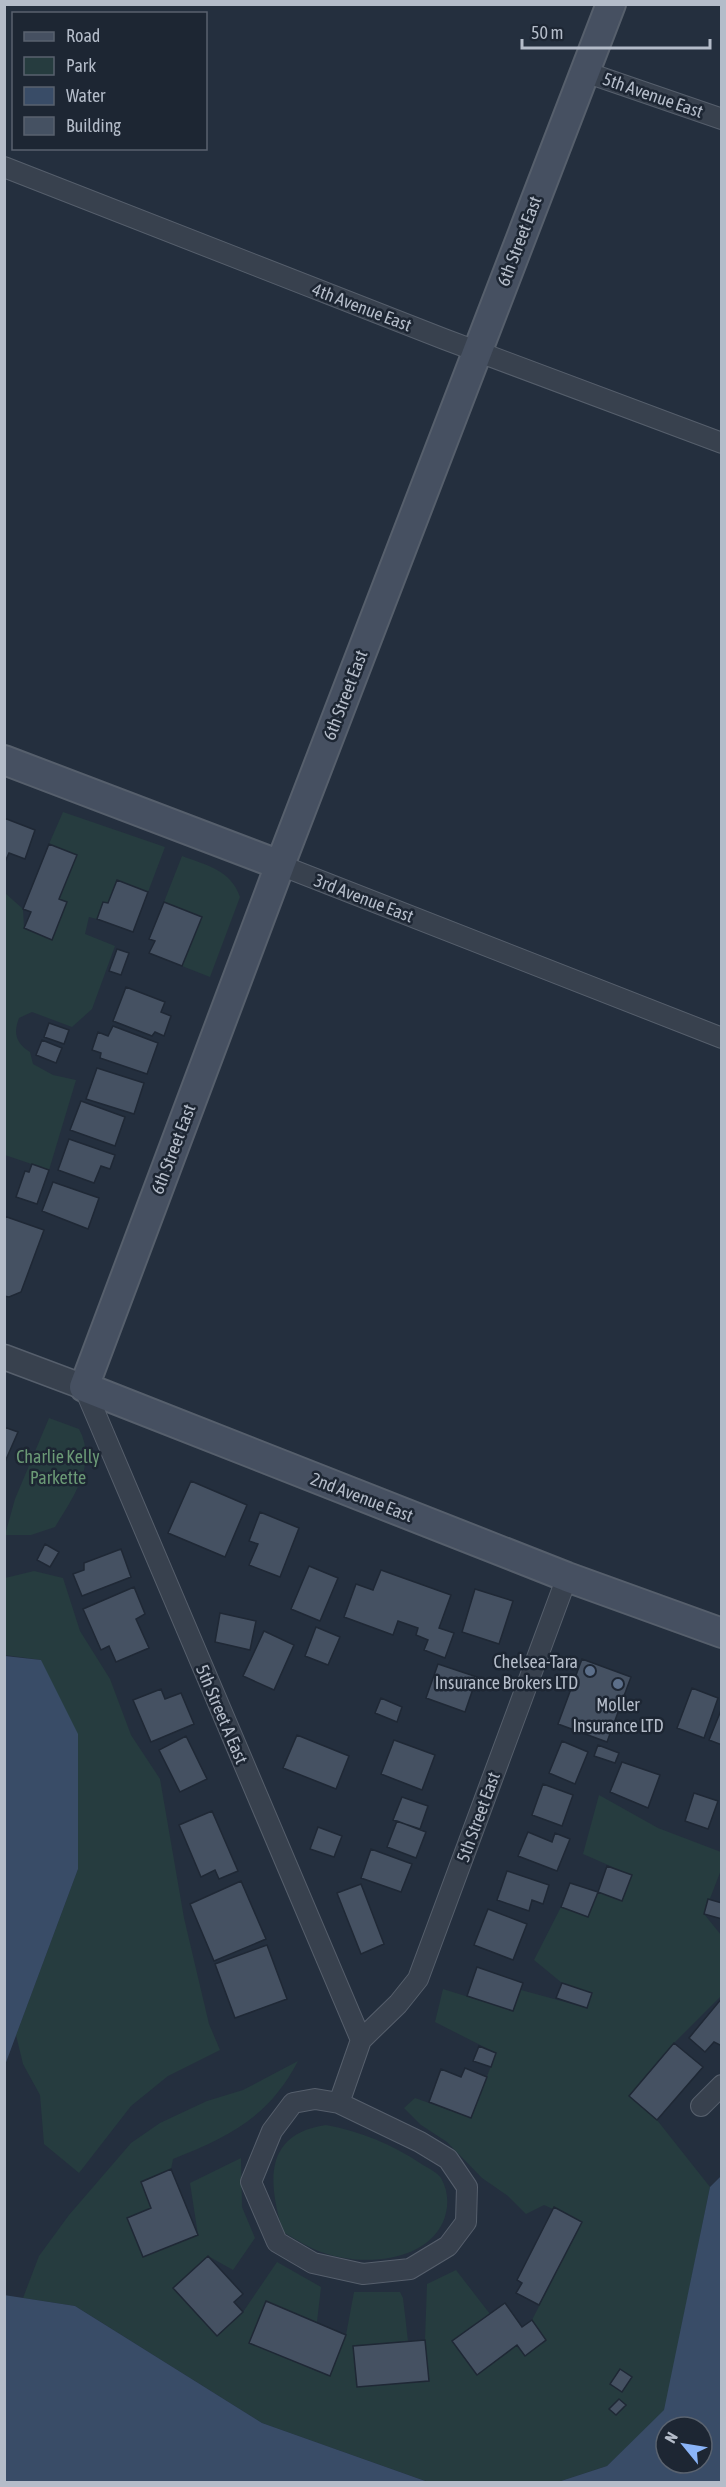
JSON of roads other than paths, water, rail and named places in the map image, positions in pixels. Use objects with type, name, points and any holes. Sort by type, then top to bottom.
[{"type":"main road","name":"6th Street East","points":[[84,1387],[280,865],[611,4]]},
{"type":"main road","name":"3rd Avenue East","points":[[4,760],[280,865]]},
{"type":"main road","name":"2nd Avenue East","points":[[84,1387],[567,1578],[722,1633]]},
{"type":"street","name":"5th Avenue East","points":[[585,72],[722,119]]},
{"type":"street","name":"4th Avenue East","points":[[4,167],[477,351],[722,443]]},
{"type":"street","name":"3rd Avenue East","points":[[280,865],[722,1038]]},
{"type":"street","name":"2nd Avenue East","points":[[4,1357],[84,1387]]},
{"type":"street","name":"5th Street A East","points":[[84,1387],[361,2040]]},
{"type":"street","name":"5th Street East","points":[[361,2040],[398,2004],[418,1979],[567,1578]]},
{"type":"street","points":[[339,2103],[361,2040]]},
{"type":"street","points":[[701,2106],[722,2085]]},
{"type":"street","points":[[315,2099],[339,2103],[420,2142],[448,2159],[467,2187],[466,2222],[448,2246],[410,2269],[363,2274],[313,2263],[277,2242],[260,2209],[251,2182],[272,2131],[292,2103],[315,2099]]},
{"type":"water","points":[[5,1656],[41,1660],[78,1734],[78,1869],[5,2065]]},
{"type":"water","points":[[721,2176],[721,2482],[558,2482],[607,2466],[654,2420],[654,2475],[714,2475],[714,2415],[659,2415],[664,2410],[710,2187]]},
{"type":"water","points":[[4,2295],[75,2306],[262,2423],[428,2482],[5,2482]]},
{"type":"place","name":"Chelsea-Tara Insurance Brokers LTD","points":[[590,1671]]},
{"type":"place","name":"Moller Insurance LTD","points":[[618,1684]]},
{"type":"park label","name":"Charlie Kelly Parkette","points":[[58,1466]]}]
